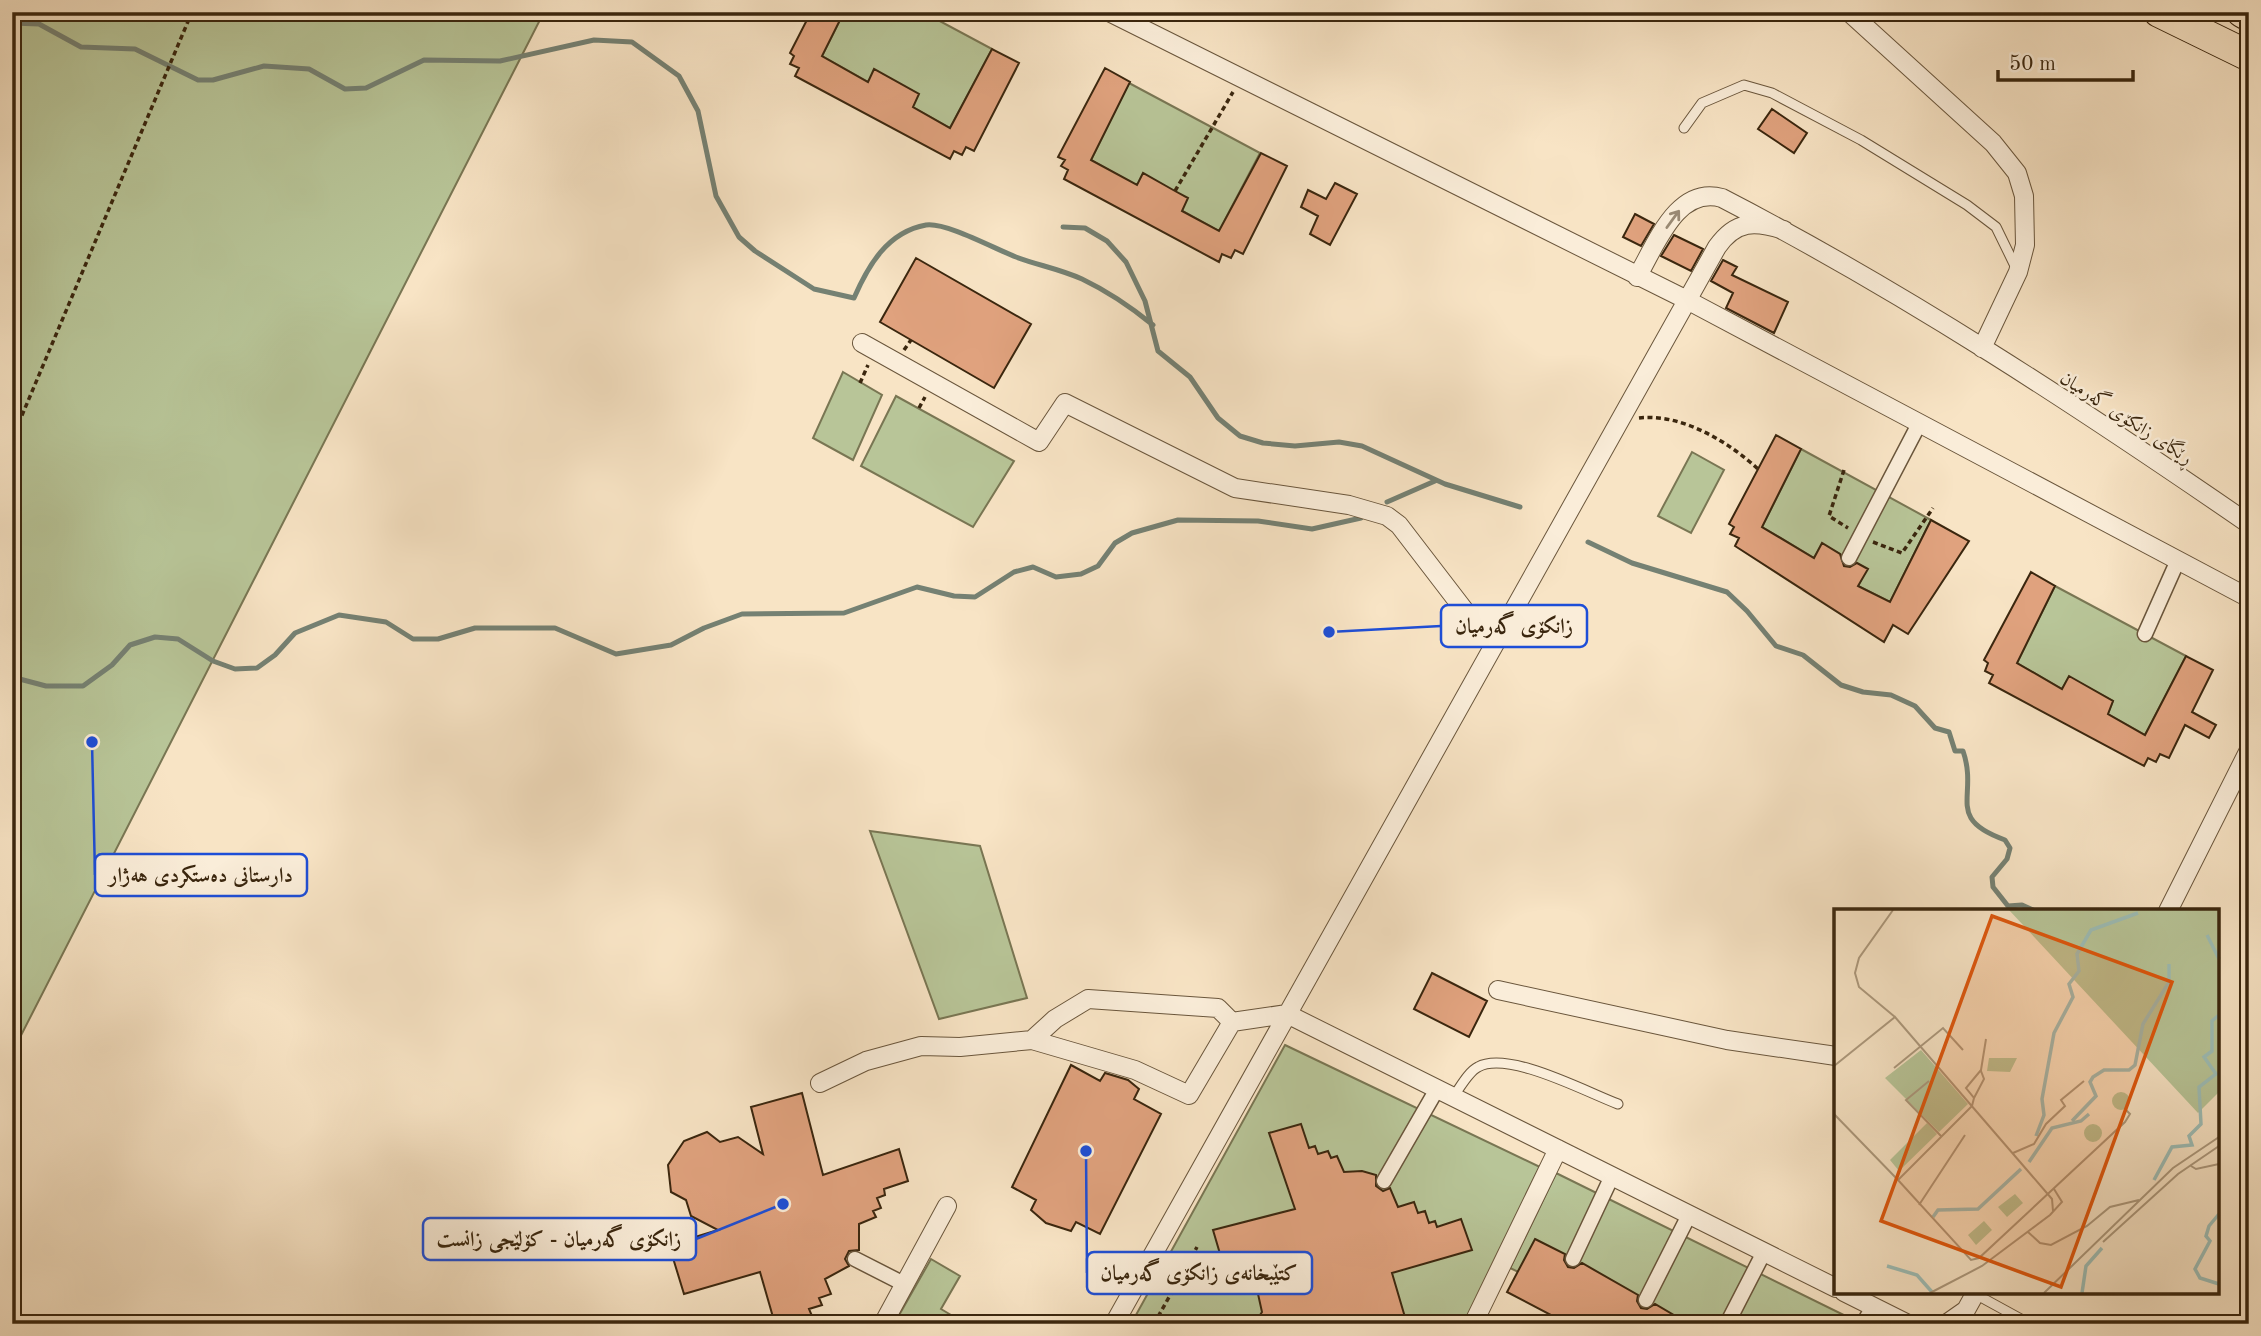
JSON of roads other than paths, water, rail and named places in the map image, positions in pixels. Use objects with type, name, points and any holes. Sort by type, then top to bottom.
[{"type":"highway","points":[[2159,12],[2249,56]]},
{"type":"highway","points":[[2242,12],[2249,16]]},
{"type":"street","points":[[1109,12],[1687,300],[2249,598]]},
{"type":"street","points":[[1849,12],[2011,163],[2024,196],[2027,220],[2025,245],[2018,272],[1982,348]]},
{"type":"street","name":"ڕێگای زانکۆی گەرمیان","points":[[1637,277],[1672,219],[1692,198],[1723,198],[1880,284],[2249,524]]},
{"type":"street","points":[[1114,1324],[1717,247],[1737,227],[1755,222],[1784,230]]},
{"type":"street","points":[[862,343],[1039,442],[1065,403],[1235,488],[1349,505],[1387,516],[1399,525],[1465,611],[1499,636]]},
{"type":"street","points":[[1849,558],[1919,424]]},
{"type":"street","points":[[2145,634],[2178,560]]},
{"type":"street","points":[[2171,909],[2249,751]]},
{"type":"street","points":[[1498,990],[1727,1040],[1834,1056]]},
{"type":"street","points":[[1032,1040],[1055,1019],[1088,999],[1218,1008],[1232,1022]]},
{"type":"street","points":[[1232,1022],[1287,1014],[1834,1287]]},
{"type":"street","points":[[820,1083],[866,1061],[921,1046],[960,1047],[1032,1040],[1135,1070],[1189,1095],[1232,1022]]},
{"type":"street","points":[[1384,1181],[1445,1093]]},
{"type":"street","points":[[1473,1324],[1558,1149]]},
{"type":"street","points":[[1573,1259],[1612,1176]]},
{"type":"street","points":[[883,1324],[947,1206]]},
{"type":"street","points":[[1646,1300],[1689,1214]]},
{"type":"street","points":[[1727,1324],[1764,1252]]},
{"type":"street","points":[[855,1259],[904,1284]]},
{"type":"street","points":[[1848,1294],[1908,1324]]},
{"type":"street","points":[[1947,1324],[1966,1310],[1976,1294]]},
{"type":"street","points":[[1863,1324],[1873,1307]]},
{"type":"lane","points":[[1684,128],[1702,103],[1744,85],[1772,93],[1861,140],[1967,205],[1996,228],[2018,272]]},
{"type":"lane","points":[[2171,909],[2249,759]]},
{"type":"lane","points":[[1445,1093],[1476,1068],[1495,1061],[1527,1069],[1618,1104]]},
{"type":"lane","points":[[1963,1324],[1977,1294]]},
{"type":"lane","points":[[1979,1294],[2030,1324]]},
{"type":"waterway","points":[[12,23],[39,24],[81,47],[135,49],[198,80],[213,80],[264,66],[309,69],[345,89],[366,88],[424,60],[500,61],[594,40],[632,42],[679,76],[698,111],[716,196],[739,237],[755,251],[814,289],[854,298],[873,263],[890,243],[912,229],[935,225],[1016,257],[1082,279],[1119,300],[1153,325]]},
{"type":"waterway","points":[[1063,227],[1085,228],[1107,241],[1126,262],[1145,301],[1158,351],[1190,377],[1218,418],[1240,436],[1263,443],[1295,446],[1339,442],[1362,446],[1445,484],[1520,507]]},
{"type":"waterway","points":[[1387,502],[1435,481]]},
{"type":"waterway","points":[[12,677],[46,686],[83,686],[112,665],[130,645],[155,637],[178,639],[213,661],[235,669],[257,668],[275,655],[295,633],[339,615],[386,622],[413,639],[438,639],[475,628],[555,628],[616,654],[671,645],[704,628],[742,614],[844,613],[917,587],[954,596],[975,597],[1014,572],[1033,567],[1056,577],[1081,574],[1098,566],[1115,543],[1132,533],[1178,520],[1258,521],[1312,529],[1361,518]]},
{"type":"waterway","points":[[1588,542],[1632,563],[1727,592],[1776,646],[1803,655],[1841,685],[1863,692],[1891,695],[1915,706],[1935,728],[1949,732],[1955,751],[1963,751],[1967,767],[1969,814],[1975,823],[1986,832],[2005,840],[2010,848],[2007,859],[1992,877],[1993,887],[2008,906],[2022,905],[2031,909]]},
{"type":"place","name":"زانکۆی گەرمیان","points":[[1329,632]]},
{"type":"place","name":"دارستانی دەستکردی هەژار","points":[[92,742]]},
{"type":"place","name":"کتێبخانەی زانکۆی گەرمیان","points":[[1086,1151]]},
{"type":"place","name":"زانکۆی گەرمیان - کۆلێجی زانست","points":[[783,1204]]}]
